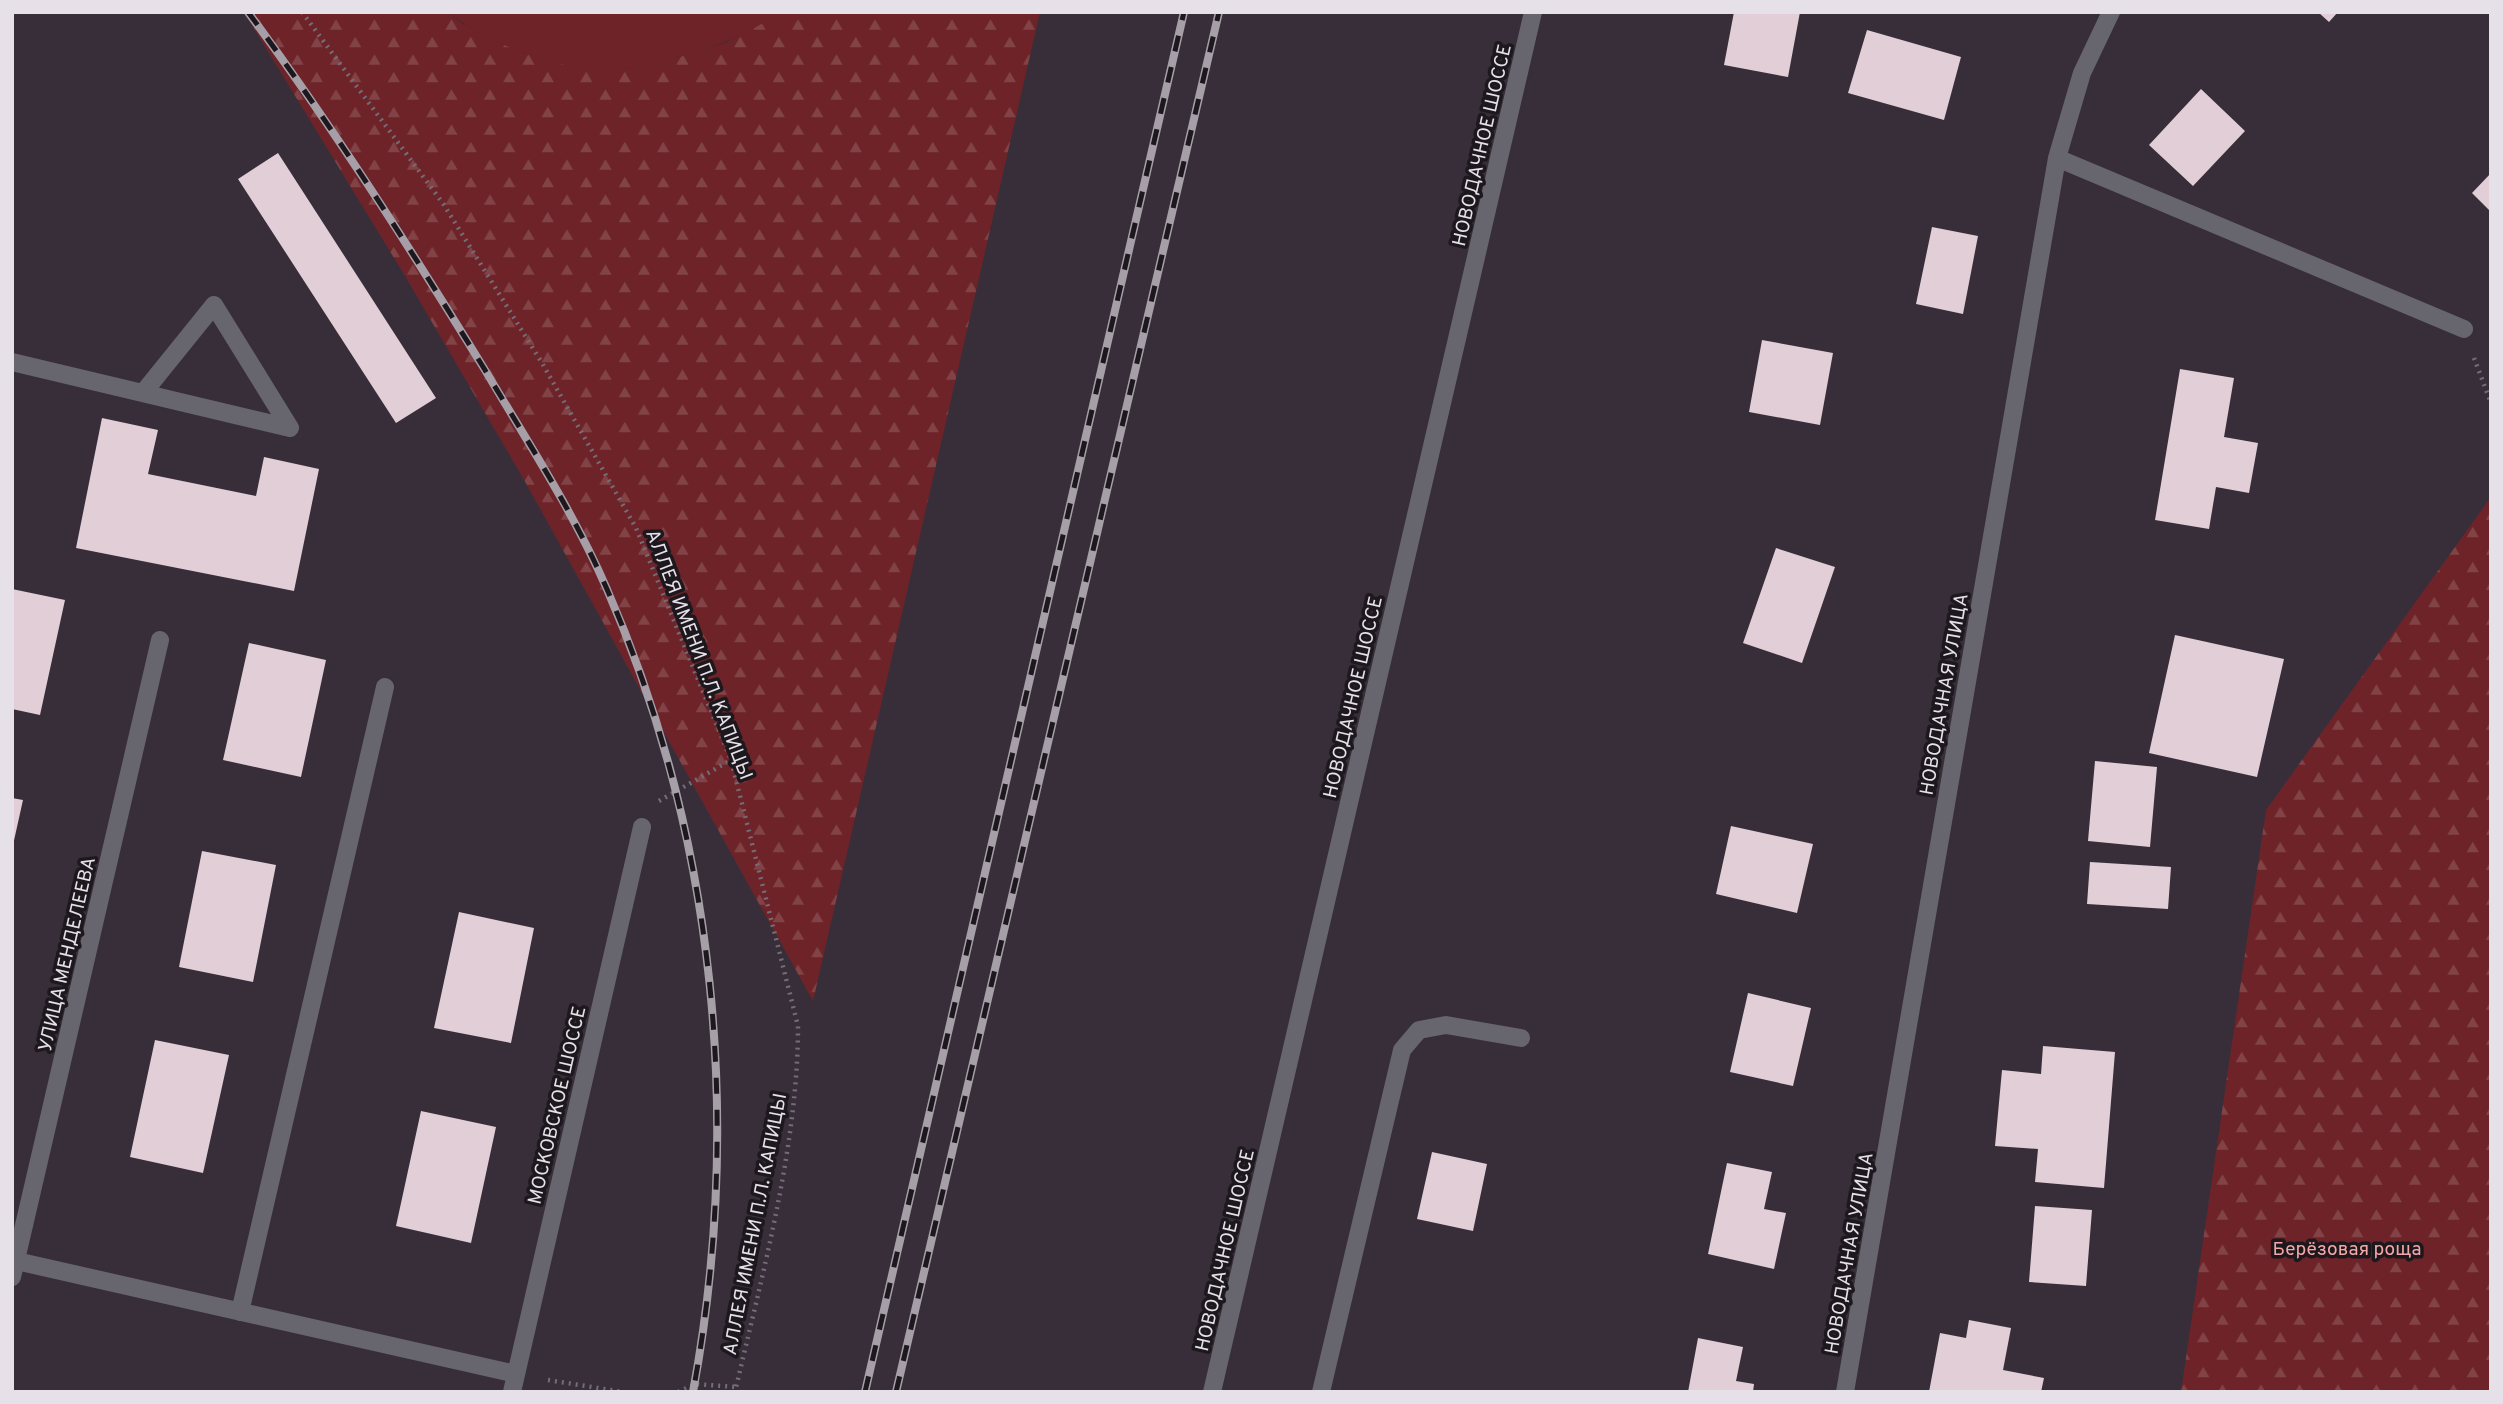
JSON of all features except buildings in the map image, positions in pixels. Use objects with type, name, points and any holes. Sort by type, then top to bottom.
[{"type":"street","name":"НОВОДАЧНОЕ ШОССЕ","points":[[1212,1392],[1533,12]]},
{"type":"street","name":"НОВОДАЧНАЯ УЛИЦА","points":[[1845,1392],[2057,158],[2082,73],[2111,12]]},
{"type":"street","points":[[2057,158],[2464,329]]},
{"type":"street","points":[[12,362],[290,428],[214,305],[143,393]]},
{"type":"street","name":"УЛИЦА МЕНДЕЛЕЕВА","points":[[14,1266],[160,640]]},
{"type":"street","points":[[240,1312],[385,687]]},
{"type":"street","name":"МОСКОВСКОЕ ШОССЕ","points":[[514,1383],[642,827]]},
{"type":"street","points":[[1321,1392],[1402,1049],[1419,1030],[1446,1026],[1521,1038]]},
{"type":"street","points":[[14,1266],[240,1312],[514,1383]]},
{"type":"path","name":"АЛЛЕЯ ИМЕНИ П.Л. КАПИЦЫ","points":[[302,12],[444,205],[542,363],[636,528],[731,760],[798,1026],[798,1071],[788,1148],[735,1390]]},
{"type":"path","points":[[2464,329],[2491,403]]},
{"type":"path","points":[[642,827],[660,800],[731,760]]},
{"type":"path","points":[[514,1383],[623,1392]]},
{"type":"path","points":[[678,1392],[695,1384],[735,1390]]},
{"type":"green space","points":[[244,12],[447,12],[463,24],[623,69],[679,57],[727,42],[778,12],[1040,12],[813,1001],[523,478],[405,276]]},
{"type":"green space","points":[[447,12],[778,12],[742,34],[702,50],[643,66],[600,69],[554,62],[508,47]]},
{"type":"green space","name":"Берёзовая роща","points":[[2491,497],[2491,1392],[2181,1392],[2266,810]]},
{"type":"railway","points":[[248,12],[341,144],[399,233],[549,477],[606,587],[643,683],[673,781],[695,881],[710,983],[716,1085],[716,1188],[708,1290],[693,1392]]},
{"type":"railway","points":[[865,1392],[1184,12]]},
{"type":"railway","points":[[896,1392],[1219,12]]}]
